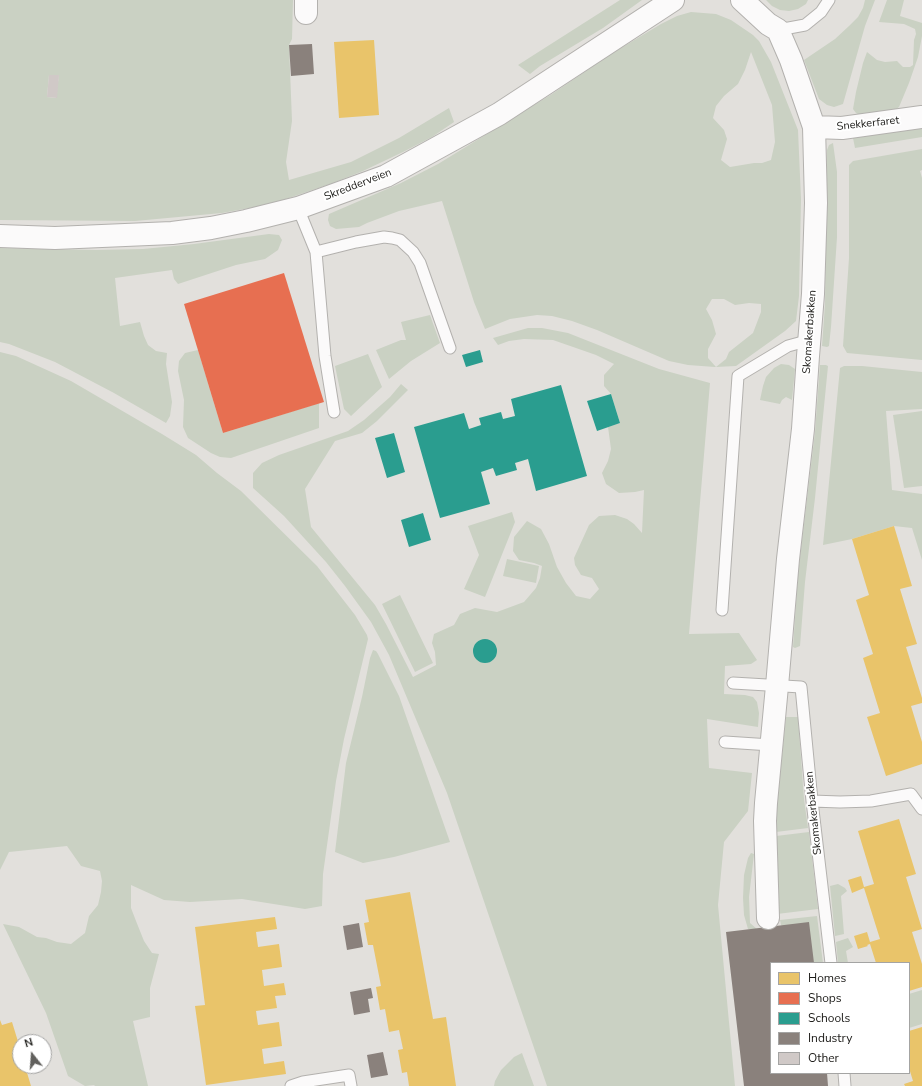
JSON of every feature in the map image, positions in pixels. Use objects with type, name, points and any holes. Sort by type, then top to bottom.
[{"type":"street","name":"Skredderveien","points":[[0,236],[54,238],[172,233],[211,228],[298,208],[386,176],[499,114],[672,0]]},
{"type":"street","points":[[742,0],[768,24],[778,30]]},
{"type":"street","name":"Skomakerbakken","points":[[768,918],[765,821],[788,559],[803,429],[812,294],[816,203],[814,128],[791,60],[778,30]]},
{"type":"street","name":"Snekkerfaret","points":[[814,128],[842,128],[922,118]]},
{"type":"lane","points":[[778,30],[805,25],[821,12],[829,0]]},
{"type":"lane","points":[[298,208],[316,252],[326,356],[334,412]]},
{"type":"lane","points":[[316,252],[384,237],[400,240],[413,252],[420,263],[450,348]]},
{"type":"lane","points":[[722,610],[738,376],[788,346],[809,342]]},
{"type":"lane","points":[[733,682],[777,686]]},
{"type":"lane","name":"Skomakerbakken","points":[[777,686],[801,687],[812,801],[831,962]]},
{"type":"lane","points":[[725,742],[771,745]]},
{"type":"lane","points":[[812,801],[871,801],[911,794],[922,809]]},
{"type":"lane","points":[[844,1074],[845,1086]]},
{"type":"lane","points":[[291,1086],[303,1082],[349,1075],[351,1086]]},
{"type":"shaded area","points":[[0,0],[293,0],[292,39],[289,45],[292,121],[286,162],[289,180],[351,162],[399,138],[449,108],[454,122],[432,137],[363,171],[283,200],[255,207],[222,213],[135,221],[0,220]],"holes":[[[49,75],[59,75],[56,98],[47,97]]]},
{"type":"shaded area","points":[[620,0],[642,0],[603,28],[540,66],[530,74],[518,65]]},
{"type":"shaded area","points":[[766,0],[808,0],[806,4],[798,9],[789,11],[780,10],[772,6]]},
{"type":"shaded area","points":[[865,0],[875,0],[865,26],[843,104],[834,107],[827,105],[819,99],[804,60],[835,39],[849,26],[858,17]]},
{"type":"shaded area","points":[[887,0],[904,0],[900,16],[922,23],[922,36],[918,57],[899,107],[895,110],[862,116],[856,113],[853,109],[863,63],[867,52],[877,60],[885,62],[897,61],[903,67],[910,67],[913,65],[914,40],[916,34],[915,29],[904,24],[879,22]]},
{"type":"shaded area","points":[[691,12],[716,14],[731,20],[753,35],[759,41],[771,62],[798,130],[801,199],[799,296],[796,321],[785,331],[736,366],[716,367],[688,365],[669,361],[597,330],[552,316],[537,315],[510,319],[485,329],[474,302],[442,201],[399,211],[359,227],[336,229],[330,226],[328,220],[329,214],[401,183],[438,164],[552,94],[611,54],[677,16]],"holes":[[[751,52],[772,105],[775,142],[771,160],[762,163],[730,167],[721,160],[727,139],[724,130],[713,118],[716,106],[724,96],[738,84],[745,70]],[[712,299],[724,299],[735,305],[749,303],[761,304],[761,312],[753,333],[729,352],[726,359],[716,367],[708,358],[708,349],[716,334],[712,320],[706,309]]]},
{"type":"shaded area","points":[[922,127],[922,137],[855,148],[853,138]]},
{"type":"shaded area","points":[[833,143],[837,172],[837,237],[831,327],[829,346],[827,347],[822,346],[825,304],[827,150],[829,145]]},
{"type":"shaded area","points":[[922,149],[922,170],[920,171],[922,178],[922,360],[847,353],[843,346],[849,258],[849,165],[853,161]]},
{"type":"shaded area","points":[[269,234],[279,235],[282,240],[278,250],[265,259],[236,265],[178,284],[174,279],[172,270],[115,278],[120,326],[140,322],[148,345],[156,351],[167,353],[166,364],[172,402],[170,416],[166,423],[114,393],[55,362],[0,342],[0,248],[96,250],[143,249]]},
{"type":"shaded area","points":[[430,315],[440,343],[411,361],[389,379],[376,350],[401,340],[406,340],[401,322]]},
{"type":"shaded area","points":[[528,328],[542,328],[568,333],[659,369],[710,383],[689,634],[739,633],[757,660],[751,664],[725,666],[724,694],[753,697],[757,702],[759,713],[758,727],[707,719],[709,768],[752,773],[748,811],[724,842],[718,905],[735,1086],[547,1086],[447,793],[389,655],[371,622],[326,562],[284,516],[253,488],[253,473],[262,463],[279,455],[348,431],[364,420],[390,397],[401,384],[408,390],[377,421],[362,433],[335,441],[305,489],[311,527],[375,605],[413,677],[436,665],[435,652],[432,643],[434,634],[454,625],[460,614],[475,608],[497,612],[524,602],[536,588],[540,578],[542,566],[519,560],[513,551],[514,537],[527,521],[541,529],[549,544],[557,567],[566,583],[576,596],[590,599],[599,589],[592,578],[581,575],[575,565],[574,558],[589,525],[599,516],[615,515],[627,519],[642,533],[644,490],[619,493],[606,484],[602,473],[608,461],[611,449],[608,427],[620,423],[611,394],[604,386],[604,375],[614,364],[596,355],[553,340],[524,339],[509,341],[498,345],[493,338]]},
{"type":"shaded area","points":[[198,350],[223,433],[319,403],[319,428],[231,458],[220,457],[211,453],[188,438],[183,427],[184,400],[178,371],[179,361],[185,353]]},
{"type":"shaded area","points":[[0,352],[16,356],[71,381],[196,455],[241,491],[317,566],[355,615],[368,639],[344,739],[336,781],[323,874],[322,906],[305,909],[242,899],[190,902],[164,900],[131,885],[131,908],[144,941],[152,953],[159,954],[150,988],[150,1017],[133,1021],[148,1086],[85,1086],[68,1076],[46,1013],[3,924],[19,927],[37,937],[71,944],[85,933],[89,916],[98,905],[102,881],[100,871],[81,866],[67,846],[9,852],[0,870]]},
{"type":"shaded area","points":[[368,354],[382,387],[351,416],[344,409],[335,366]]},
{"type":"shaded area","points":[[781,364],[789,365],[795,369],[792,400],[786,397],[780,404],[760,400],[766,377],[774,368]]},
{"type":"shaded area","points":[[820,365],[828,366],[805,582],[800,646],[795,648],[793,647],[798,574],[815,432]]},
{"type":"shaded area","points":[[844,366],[862,366],[922,372],[922,409],[886,411],[892,490],[922,494],[922,560],[912,528],[894,526],[852,539],[823,545],[840,368]]},
{"type":"shaded area","points":[[922,411],[922,486],[904,488],[893,415]]},
{"type":"shaded area","points":[[512,512],[515,522],[485,597],[464,589],[479,555],[468,526]]},
{"type":"shaded area","points":[[507,559],[539,566],[536,583],[503,576]]},
{"type":"shaded area","points":[[400,595],[433,663],[415,672],[382,604]]},
{"type":"shaded area","points":[[373,650],[378,654],[399,696],[450,842],[394,857],[363,863],[335,852],[346,763]]},
{"type":"shaded area","points":[[786,717],[798,717],[804,799],[808,828],[776,832],[775,822]]},
{"type":"shaded area","points":[[809,832],[818,909],[777,914],[776,836]]},
{"type":"shaded area","points":[[751,853],[754,854],[749,897],[750,923],[757,929],[748,929],[744,915],[744,875],[748,858]]},
{"type":"shaded area","points":[[838,884],[847,891],[841,896],[844,934],[835,936],[830,886]]},
{"type":"shaded area","points":[[817,916],[823,962],[813,962],[781,925],[780,920]]},
{"type":"shaded area","points":[[848,938],[853,947],[846,951],[848,962],[838,962],[836,942]]},
{"type":"shaded area","points":[[922,990],[922,1024],[910,1028],[910,994]]},
{"type":"shaded area","points":[[522,1053],[534,1086],[494,1086],[501,1070],[514,1057]]},
{"type":"building: Homes","points":[[374,40],[379,115],[339,118],[334,42]]},
{"type":"building: Homes","points":[[894,526],[912,586],[900,589],[917,644],[906,647],[922,698],[922,703],[911,706],[922,742],[922,764],[886,776],[867,717],[880,713],[863,658],[873,654],[856,600],[869,595],[852,539]]},
{"type":"building: Homes","points":[[899,819],[916,874],[906,877],[922,929],[912,932],[922,964],[922,987],[910,991],[910,962],[876,962],[870,944],[858,949],[854,936],[867,932],[870,942],[880,939],[864,888],[852,893],[848,880],[861,876],[864,887],[874,884],[858,831]]},
{"type":"building: Homes","points":[[410,892],[433,1019],[446,1017],[456,1086],[409,1086],[407,1072],[402,1073],[398,1050],[403,1049],[399,1030],[389,1032],[385,1009],[380,1010],[376,987],[381,986],[373,945],[368,945],[364,923],[369,922],[365,900]]},
{"type":"building: Homes","points":[[275,917],[277,929],[256,932],[258,947],[279,944],[282,967],[262,970],[264,986],[284,983],[286,995],[275,996],[277,1008],[256,1011],[258,1025],[279,1022],[282,1046],[262,1049],[264,1064],[284,1061],[286,1074],[206,1085],[195,1006],[205,1005],[195,927]]},
{"type":"building: Homes","points":[[0,1020],[2,1025],[12,1022],[16,1034],[12,1034],[12,1074],[27,1074],[31,1086],[0,1086]]},
{"type":"building: Homes","points":[[922,1027],[922,1086],[905,1086],[904,1084],[913,1081],[910,1071],[910,1031]]},
{"type":"building: Shops","points":[[284,273],[324,402],[223,433],[184,304]]},
{"type":"building: Schools","points":[[480,350],[483,362],[466,367],[462,355]]},
{"type":"building: Schools","points":[[561,385],[587,476],[536,491],[528,459],[515,463],[517,470],[496,476],[493,468],[481,472],[490,504],[440,518],[414,427],[464,413],[469,429],[481,425],[479,418],[501,412],[503,419],[515,416],[511,399]]},
{"type":"building: Schools","points":[[611,394],[620,423],[597,431],[587,401]]},
{"type":"building: Schools","points":[[394,433],[405,472],[387,478],[375,438]]},
{"type":"building: Schools","points":[[423,513],[431,540],[409,547],[401,520]]},
{"type":"building: Schools","points":[[485,639],[490,640],[496,646],[496,656],[490,662],[485,663],[480,662],[474,656],[473,651],[474,646],[480,640]]},
{"type":"building: Industry","points":[[312,44],[314,74],[291,76],[289,45]]},
{"type":"building: Industry","points":[[809,922],[814,962],[770,962],[770,1074],[827,1074],[828,1086],[744,1086],[726,932]]},
{"type":"building: Industry","points":[[359,923],[363,947],[347,950],[343,926]]},
{"type":"building: Industry","points":[[371,988],[373,998],[368,999],[370,1012],[354,1015],[350,992]]},
{"type":"building: Industry","points":[[383,1052],[388,1075],[371,1078],[367,1055]]},
{"type":"building: Other","points":[[49,75],[59,75],[57,98],[47,97]]}]
